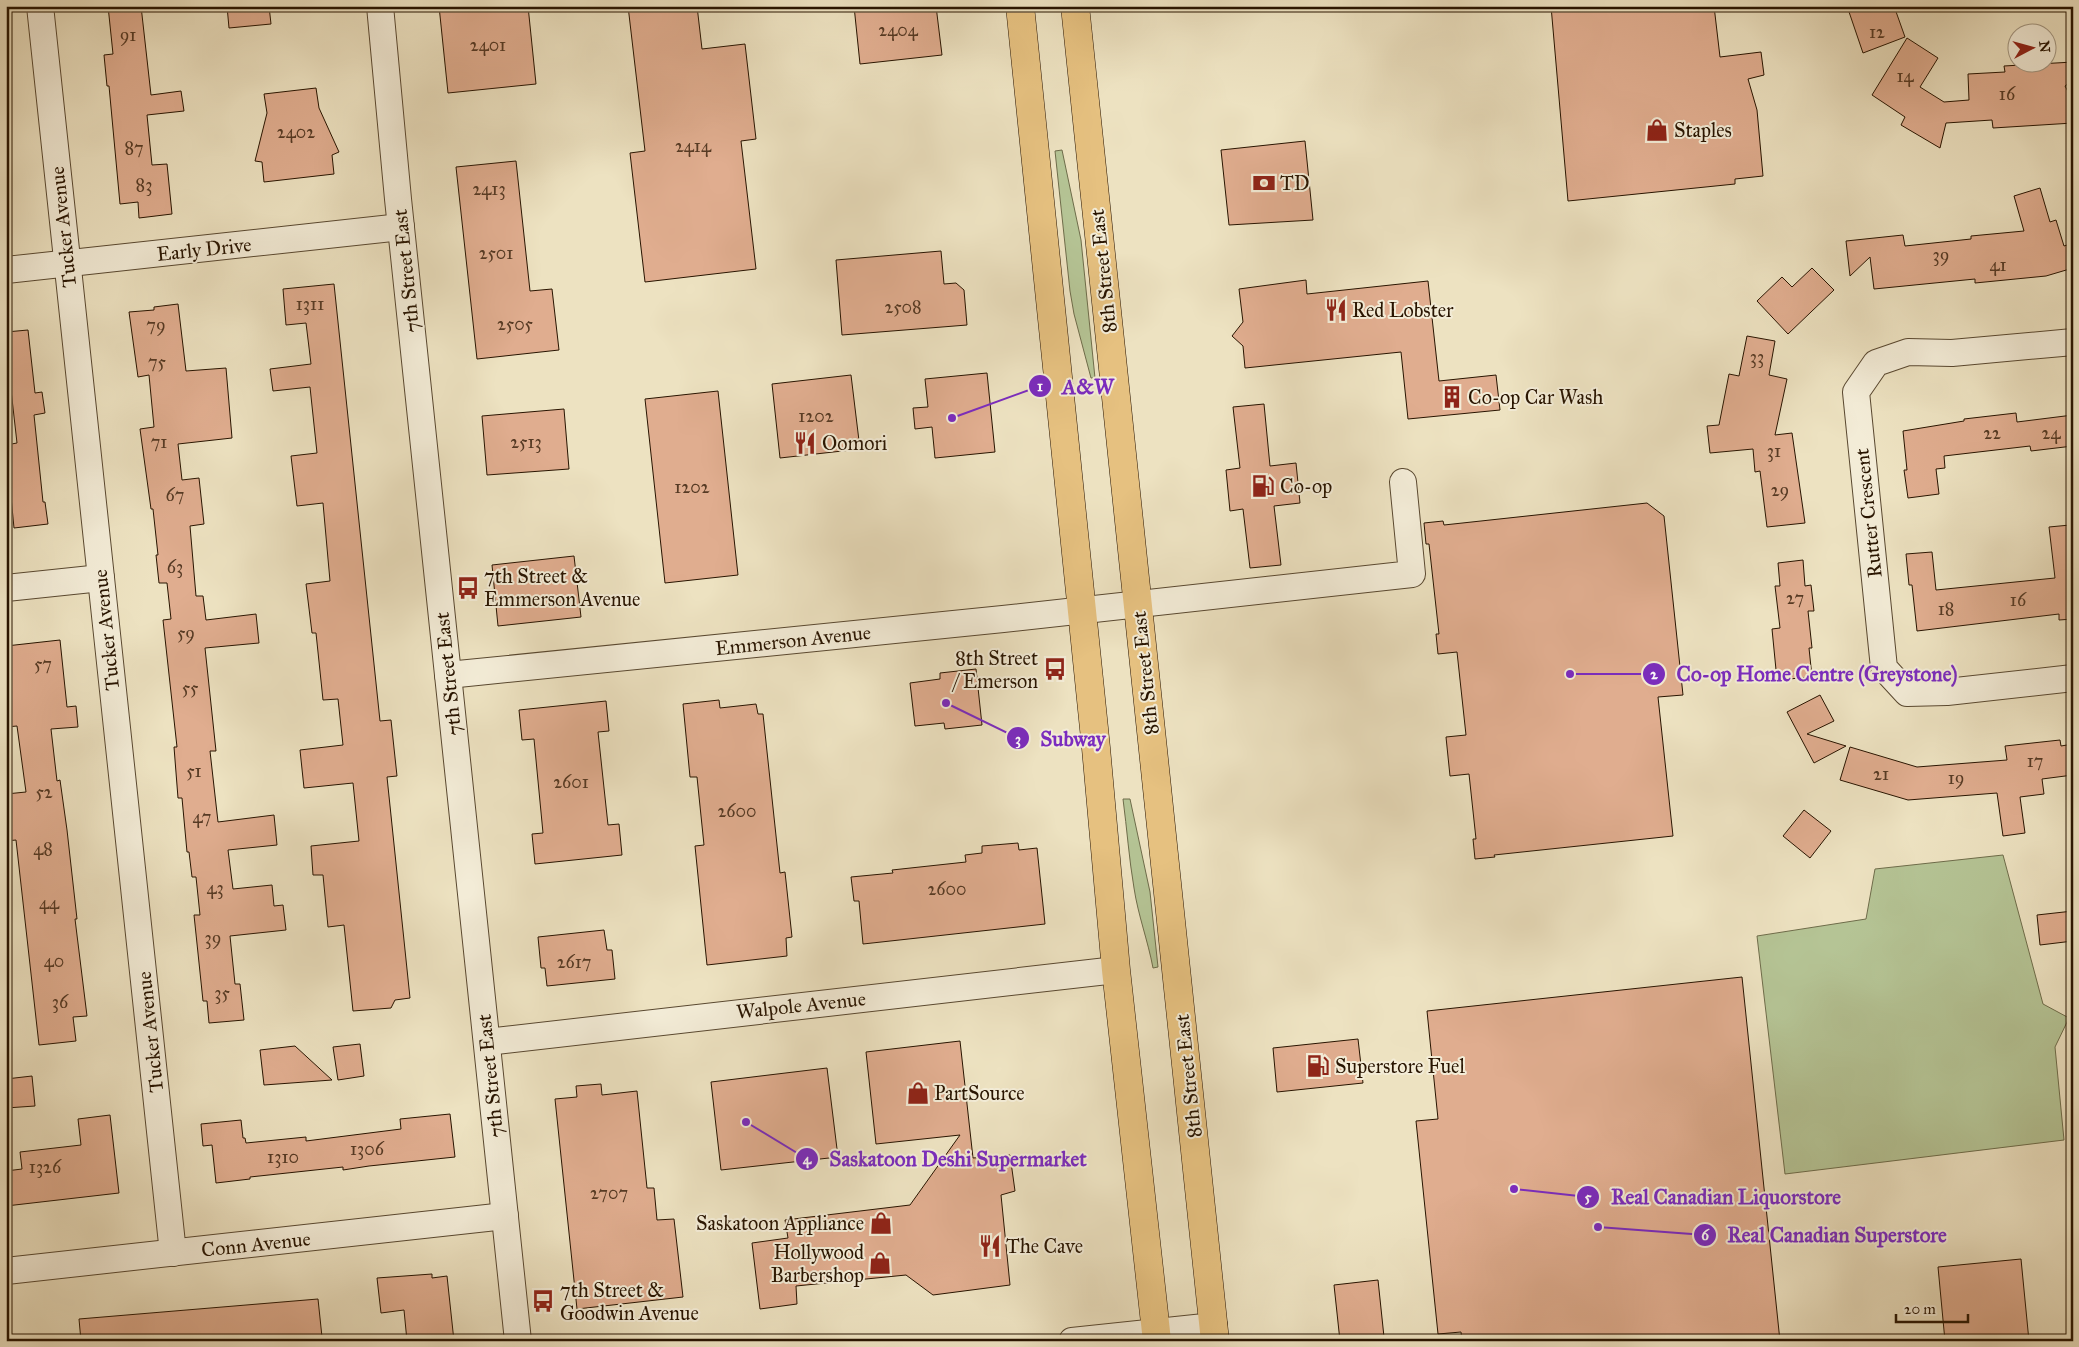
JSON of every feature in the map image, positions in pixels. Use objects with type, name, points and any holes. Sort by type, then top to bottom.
[{"type":"main road","points":[[1020,6],[1083,610],[1116,970],[1156,1336]]},
{"type":"main road","name":"8th Street East","points":[[1075,6],[1214,1333]]},
{"type":"street","name":"Tucker Avenue","points":[[40,6],[66,264],[85,422],[100,578],[173,1253]]},
{"type":"street","name":"7th Street East","points":[[380,6],[401,227],[518,1341]]},
{"type":"street","name":"Early Drive","points":[[6,270],[401,227]]},
{"type":"street","name":"Rutter Crescent","points":[[2073,342],[1952,353],[1908,352],[1876,363],[1856,392],[1884,668],[1907,693],[1947,692],[2073,678]]},
{"type":"street","name":"Emmerson Avenue","points":[[448,674],[1083,610],[1412,574],[1403,482]]},
{"type":"street","points":[[6,588],[100,578]]},
{"type":"street","name":"Walpole Avenue","points":[[487,1042],[1116,970]]},
{"type":"street","name":"Conn Avenue","points":[[6,1271],[505,1216]]},
{"type":"street","points":[[1072,1341],[1214,1333]]},
{"type":"green space","points":[[1062,150],[1081,240],[1095,378],[1091,378],[1074,314],[1070,291],[1055,151]]},
{"type":"green space","points":[[1123,799],[1130,799],[1150,892],[1158,967],[1153,968],[1136,898]]},
{"type":"green space","points":[[2003,855],[2043,1004],[2069,1018],[2055,1047],[2064,1140],[1785,1174],[1757,936],[1866,919],[1875,869]]},
{"type":"building","points":[[108,6],[141,6],[151,95],[181,91],[184,111],[147,115],[152,165],[167,164],[172,214],[139,218],[138,202],[120,204],[109,86],[107,86],[104,55],[113,54]]},
{"type":"building","points":[[227,6],[269,6],[271,24],[229,28]]},
{"type":"building","points":[[439,6],[528,6],[536,84],[448,93]]},
{"type":"building","points":[[628,6],[697,6],[702,49],[745,44],[756,139],[741,141],[756,269],[645,282],[630,153],[645,151]]},
{"type":"building","points":[[854,6],[936,6],[942,55],[860,64]]},
{"type":"building","points":[[1551,6],[1714,6],[1720,57],[1761,52],[1764,75],[1748,79],[1757,110],[1763,176],[1735,179],[1735,184],[1568,201]]},
{"type":"building","points":[[1847,6],[1894,6],[1905,37],[1863,53]]},
{"type":"building","points":[[1907,38],[1938,58],[1920,87],[1944,102],[1969,100],[1968,74],[2005,72],[2004,66],[2006,66],[2006,72],[2056,72],[2056,63],[2073,62],[2073,80],[2065,86],[2073,101],[2073,123],[1993,128],[1992,120],[1946,123],[1940,148],[1901,125],[1905,117],[1872,95]]},
{"type":"building","points":[[316,88],[319,108],[339,152],[332,155],[334,174],[264,182],[262,162],[255,161],[267,113],[264,94]]},
{"type":"building","name":"TD","points":[[1305,141],[1313,220],[1229,225],[1221,150]]},
{"type":"building","points":[[516,161],[530,291],[552,289],[559,350],[477,359],[456,167]]},
{"type":"building","points":[[2040,188],[2050,222],[2056,220],[2064,246],[2073,243],[2073,268],[2046,276],[1975,283],[1975,279],[1874,289],[1870,257],[1850,276],[1846,241],[1903,235],[1905,246],[1971,239],[1971,236],[2024,231],[2014,196]]},
{"type":"building","points":[[941,251],[944,284],[956,283],[964,290],[967,325],[842,335],[836,260]]},
{"type":"building","points":[[1812,268],[1834,290],[1788,334],[1757,301],[1782,277],[1792,287]]},
{"type":"building","name":"Red Lobster","points":[[1306,280],[1307,294],[1428,281],[1439,381],[1496,375],[1500,410],[1408,419],[1401,352],[1245,368],[1243,346],[1232,336],[1243,322],[1239,289]]},
{"type":"building","points":[[334,284],[380,721],[391,720],[397,776],[387,777],[410,998],[395,1000],[391,1008],[353,1011],[344,925],[328,927],[323,875],[313,875],[311,846],[359,841],[353,783],[304,788],[300,750],[343,745],[338,699],[323,700],[316,633],[312,633],[306,584],[330,581],[323,503],[297,506],[291,456],[317,453],[310,387],[273,391],[270,369],[311,364],[306,323],[286,325],[283,289]]},
{"type":"building","points":[[178,304],[186,371],[226,368],[232,438],[178,444],[182,480],[199,478],[204,524],[190,526],[196,596],[203,596],[206,620],[256,614],[259,643],[205,648],[216,751],[210,751],[218,822],[274,815],[277,845],[228,850],[233,889],[272,885],[274,906],[283,905],[286,930],[230,936],[235,984],[240,984],[244,1020],[209,1023],[207,1001],[203,1001],[194,915],[200,915],[196,877],[192,877],[189,852],[187,852],[182,798],[178,798],[174,747],[177,747],[163,620],[171,619],[167,583],[159,583],[153,509],[151,509],[140,429],[154,427],[149,375],[138,377],[129,312],[154,310],[154,307]]},
{"type":"building","points":[[28,330],[35,393],[42,392],[45,413],[34,415],[43,502],[45,502],[48,524],[14,528],[6,445],[17,443],[11,390],[6,390],[6,332]]},
{"type":"building","points":[[1747,336],[1775,341],[1769,375],[1787,379],[1775,435],[1792,433],[1805,523],[1767,527],[1760,471],[1755,472],[1753,449],[1710,453],[1707,426],[1719,425],[1729,374],[1739,376]]},
{"type":"building","points":[[987,373],[995,452],[935,458],[932,427],[915,429],[913,408],[928,407],[925,379]]},
{"type":"building","points":[[851,375],[860,449],[780,458],[772,384]]},
{"type":"building","points":[[718,391],[738,575],[665,583],[645,399]]},
{"type":"building","points":[[1264,404],[1270,466],[1296,463],[1300,503],[1274,506],[1281,565],[1250,568],[1243,509],[1230,511],[1226,470],[1240,468],[1233,407]]},
{"type":"building","points":[[564,409],[569,469],[487,475],[482,416]]},
{"type":"building","points":[[2016,413],[2017,422],[2073,415],[2073,446],[2031,451],[2030,446],[1944,456],[1945,468],[1936,469],[1939,494],[1908,498],[1904,470],[1907,470],[1903,431],[1964,421],[1964,419]]},
{"type":"building","points":[[1647,503],[1664,516],[1683,695],[1658,697],[1673,836],[1494,855],[1495,857],[1475,859],[1473,839],[1476,839],[1469,774],[1450,776],[1446,737],[1466,735],[1457,652],[1438,654],[1436,634],[1439,634],[1429,544],[1426,544],[1424,523],[1443,521],[1444,525]]},
{"type":"building","points":[[2070,525],[2073,550],[2073,619],[2059,620],[2059,614],[1917,631],[1912,585],[1909,585],[1906,554],[1932,552],[1936,590],[2055,578],[2049,527]]},
{"type":"building","points":[[574,556],[581,617],[498,626],[492,565]]},
{"type":"building","points":[[1803,560],[1805,586],[1811,585],[1814,611],[1808,611],[1812,648],[1809,648],[1812,677],[1777,680],[1772,629],[1780,628],[1775,586],[1780,586],[1778,563]]},
{"type":"building","points":[[60,640],[67,707],[76,706],[78,727],[51,729],[57,781],[60,780],[67,830],[77,919],[75,919],[87,1016],[73,1017],[76,1041],[39,1045],[16,840],[6,841],[6,794],[26,792],[17,726],[6,727],[6,646]]},
{"type":"building","points":[[976,669],[982,725],[945,729],[944,723],[915,726],[910,683],[940,679],[940,673]]},
{"type":"building","points":[[1820,695],[1834,721],[1807,734],[1846,746],[1814,763],[1787,712]]},
{"type":"building","points":[[719,700],[720,708],[756,704],[758,714],[763,714],[780,873],[785,872],[792,937],[786,938],[787,956],[707,965],[695,846],[704,845],[697,777],[690,777],[683,704]]},
{"type":"building","points":[[606,701],[609,731],[598,732],[608,825],[619,824],[622,855],[535,864],[532,834],[543,833],[534,739],[522,740],[519,710]]},
{"type":"building","points":[[2060,740],[2061,746],[2073,744],[2073,775],[2042,779],[2044,794],[2020,797],[2025,833],[2003,836],[1997,793],[1908,800],[1840,780],[1850,747],[1917,767],[2007,760],[2005,746]]},
{"type":"building","points":[[1804,810],[1831,831],[1810,858],[1783,836]]},
{"type":"building","points":[[1018,843],[1019,850],[1037,848],[1045,924],[863,944],[859,901],[854,901],[851,877],[893,873],[892,870],[966,862],[965,855],[982,853],[982,846]]},
{"type":"building","points":[[2073,911],[2073,941],[2040,945],[2037,915]]},
{"type":"building","points":[[604,930],[607,950],[612,950],[615,979],[547,986],[545,968],[541,968],[538,937]]},
{"type":"building","points":[[1742,977],[1780,1341],[1462,1341],[1461,1332],[1438,1334],[1416,1121],[1438,1119],[1427,1011]]},
{"type":"building","name":"Superstore Fuel","points":[[1358,1039],[1363,1083],[1277,1092],[1273,1048]]},
{"type":"building","points":[[960,1041],[973,1158],[1010,1155],[1015,1191],[1001,1195],[1010,1285],[933,1295],[906,1275],[796,1286],[797,1304],[760,1309],[752,1243],[788,1238],[785,1220],[910,1205],[960,1135],[876,1144],[866,1052]]},
{"type":"building","points":[[360,1044],[364,1076],[338,1080],[333,1047]]},
{"type":"building","points":[[295,1046],[332,1080],[264,1085],[260,1050]]},
{"type":"building","points":[[827,1068],[838,1157],[721,1170],[711,1082]]},
{"type":"building","points":[[32,1076],[35,1106],[6,1108],[6,1079]]},
{"type":"building","points":[[601,1084],[602,1095],[637,1091],[647,1188],[654,1188],[657,1220],[674,1219],[683,1297],[577,1309],[555,1099],[577,1097],[576,1086]]},
{"type":"building","points":[[450,1114],[455,1157],[343,1170],[343,1167],[250,1177],[250,1179],[216,1183],[212,1145],[203,1146],[201,1124],[241,1120],[243,1138],[245,1138],[246,1143],[306,1137],[306,1141],[401,1129],[400,1119]]},
{"type":"building","points":[[110,1115],[119,1193],[6,1206],[6,1171],[22,1169],[20,1152],[81,1145],[78,1119]]},
{"type":"building","points":[[2021,1259],[2029,1341],[1945,1341],[1938,1267]]},
{"type":"building","points":[[432,1274],[432,1278],[447,1276],[454,1341],[407,1341],[404,1310],[381,1313],[377,1278]]},
{"type":"building","points":[[1378,1280],[1384,1337],[1340,1341],[1334,1285]]},
{"type":"building","points":[[318,1299],[322,1337],[284,1341],[81,1341],[79,1319]]},
{"type":"place","name":"Staples","points":[[1657,130]]},
{"type":"place","name":"TD","points":[[1264,183]]},
{"type":"place","name":"Red Lobster","points":[[1336,310]]},
{"type":"place","name":"Co-op Car Wash","points":[[1452,397]]},
{"type":"place","name":"A&W","points":[[952,418]]},
{"type":"place","name":"Oomori","points":[[805,443]]},
{"type":"place","name":"Co-op","points":[[1263,486]]},
{"type":"place","name":"7th Street & Emmerson Avenue","points":[[468,588]]},
{"type":"place","name":"8th Street / Emerson","points":[[1055,669]]},
{"type":"place","name":"Co-op Home Centre (Greystone)","points":[[1570,674]]},
{"type":"place","name":"Subway","points":[[946,703]]},
{"type":"place","name":"Superstore Fuel","points":[[1318,1066]]},
{"type":"place","name":"PartSource","points":[[918,1093]]},
{"type":"place","name":"Saskatoon Deshi Supermarket","points":[[746,1122]]},
{"type":"place","name":"Real Canadian Liquorstore","points":[[1514,1189]]},
{"type":"place","name":"Saskatoon Appliance","points":[[881,1223]]},
{"type":"place","name":"Real Canadian Superstore","points":[[1598,1227]]},
{"type":"place","name":"The Cave","points":[[990,1246]]},
{"type":"place","name":"Hollywood Barbershop","points":[[880,1263]]},
{"type":"place","name":"7th Street & Goodwin Avenue","points":[[543,1301]]}]
